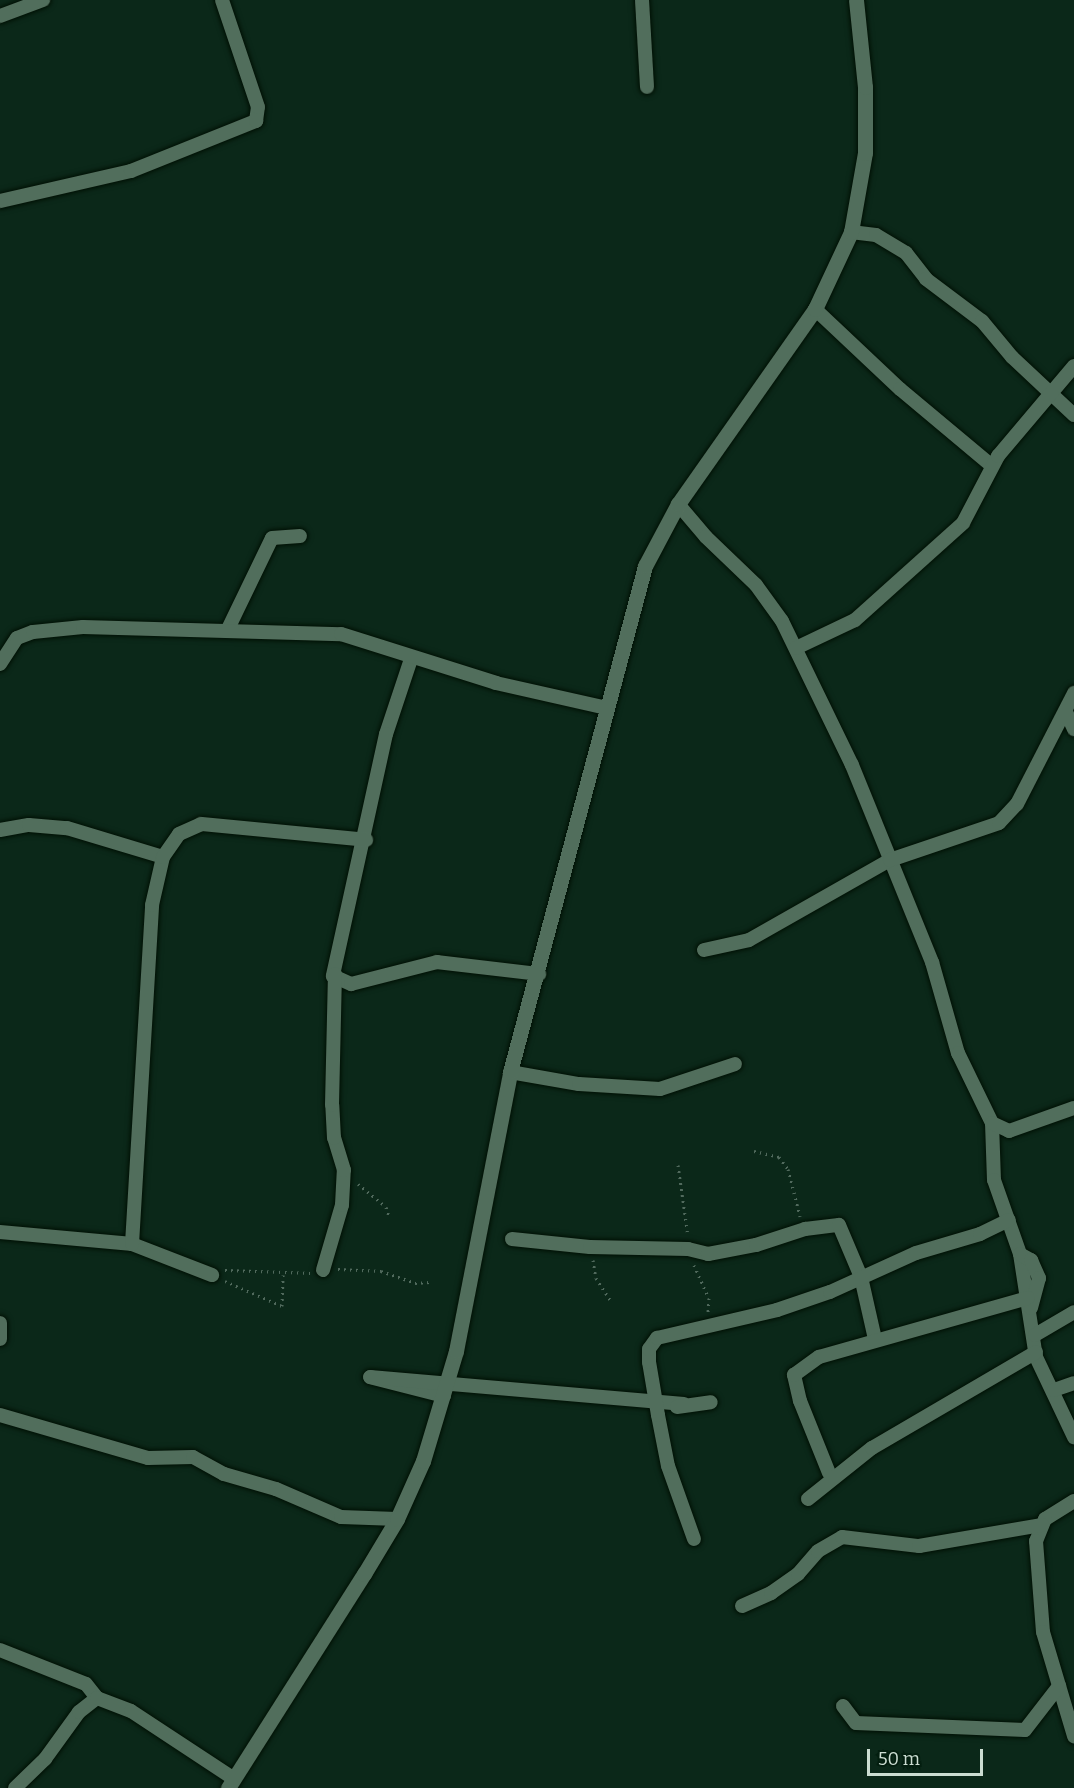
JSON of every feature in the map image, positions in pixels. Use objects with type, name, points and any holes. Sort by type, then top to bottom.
[{"type":"street","points":[[0,16],[41,0]]},
{"type":"street","points":[[0,201],[131,171],[256,121],[258,108],[222,0]]},
{"type":"street","points":[[642,0],[647,87]]},
{"type":"street","points":[[0,1650],[86,1684],[97,1698],[131,1711],[231,1784],[397,1519],[423,1461],[444,1396],[510,1072],[539,974],[645,566],[678,504],[815,309],[850,232],[865,153],[865,87],[856,0]]},
{"type":"street","points":[[850,232],[876,235],[906,253],[926,279],[982,321],[1049,393],[1074,415]]},
{"type":"street","points":[[815,309],[900,389],[991,465]]},
{"type":"street","points":[[796,648],[855,620],[947,540],[973,510],[991,465],[1049,393],[1074,366]]},
{"type":"street","points":[[678,504],[706,537],[756,585],[796,648],[852,765],[932,962],[958,1053],[992,1124],[994,1180],[1020,1254],[1040,1369],[1054,1390],[1074,1437]]},
{"type":"street","points":[[227,631],[272,538],[300,536]]},
{"type":"street","points":[[0,664],[16,638],[33,632],[83,627],[341,634],[411,659],[607,708]]},
{"type":"street","points":[[411,659],[386,734],[366,840],[332,967],[337,981],[351,984],[437,962],[539,974]]},
{"type":"street","points":[[704,951],[749,940],[890,860],[999,823],[1017,804],[1032,769],[1066,712],[1074,693]]},
{"type":"street","points":[[1066,712],[1074,729]]},
{"type":"street","points":[[132,1244],[152,905],[163,857],[179,834],[201,824],[366,840]]},
{"type":"street","points":[[0,830],[29,825],[67,828],[163,857]]},
{"type":"street","points":[[323,1270],[342,1205],[344,1170],[334,1138],[333,1116],[335,967]]},
{"type":"street","points":[[510,1072],[579,1084],[660,1089],[735,1064]]},
{"type":"street","points":[[992,1124],[1009,1131],[1074,1108]]},
{"type":"street","points":[[694,1539],[668,1466],[657,1415],[649,1362],[650,1349],[657,1338],[777,1310],[1009,1220]]},
{"type":"street","points":[[512,1239],[590,1247],[688,1249],[708,1254],[756,1245],[805,1229],[839,1226],[861,1276],[875,1339]]},
{"type":"street","points":[[0,1232],[132,1244],[212,1275]]},
{"type":"street","points":[[829,1473],[800,1401],[794,1375],[819,1357],[875,1339],[1030,1304]]},
{"type":"street","points":[[1035,1335],[1074,1311]]},
{"type":"street","points":[[0,1323],[0,1339]]},
{"type":"street","points":[[808,1499],[872,1448],[1036,1352]]},
{"type":"street","points":[[444,1396],[370,1377],[684,1404],[711,1401]]},
{"type":"street","points":[[1054,1390],[1074,1383]]},
{"type":"street","points":[[657,1415],[684,1404]]},
{"type":"street","points":[[0,1415],[148,1458],[193,1456],[224,1474],[276,1489],[341,1517],[397,1519]]},
{"type":"street","points":[[1074,1500],[1050,1515],[1042,1525],[1036,1541],[1042,1632],[1074,1736]]},
{"type":"street","points":[[742,1606],[771,1593],[798,1574],[818,1551],[842,1537],[919,1546],[1042,1525]]},
{"type":"street","points":[[843,1706],[856,1723],[1025,1730],[1059,1686]]},
{"type":"street","points":[[15,1788],[45,1759],[79,1712],[97,1698]]},
{"type":"path","points":[[754,1151],[779,1157],[788,1169],[805,1229]]},
{"type":"path","points":[[344,1170],[386,1207],[389,1216]]},
{"type":"path","points":[[590,1247],[596,1278],[611,1301]]},
{"type":"path","points":[[212,1275],[282,1306],[283,1275]]}]
